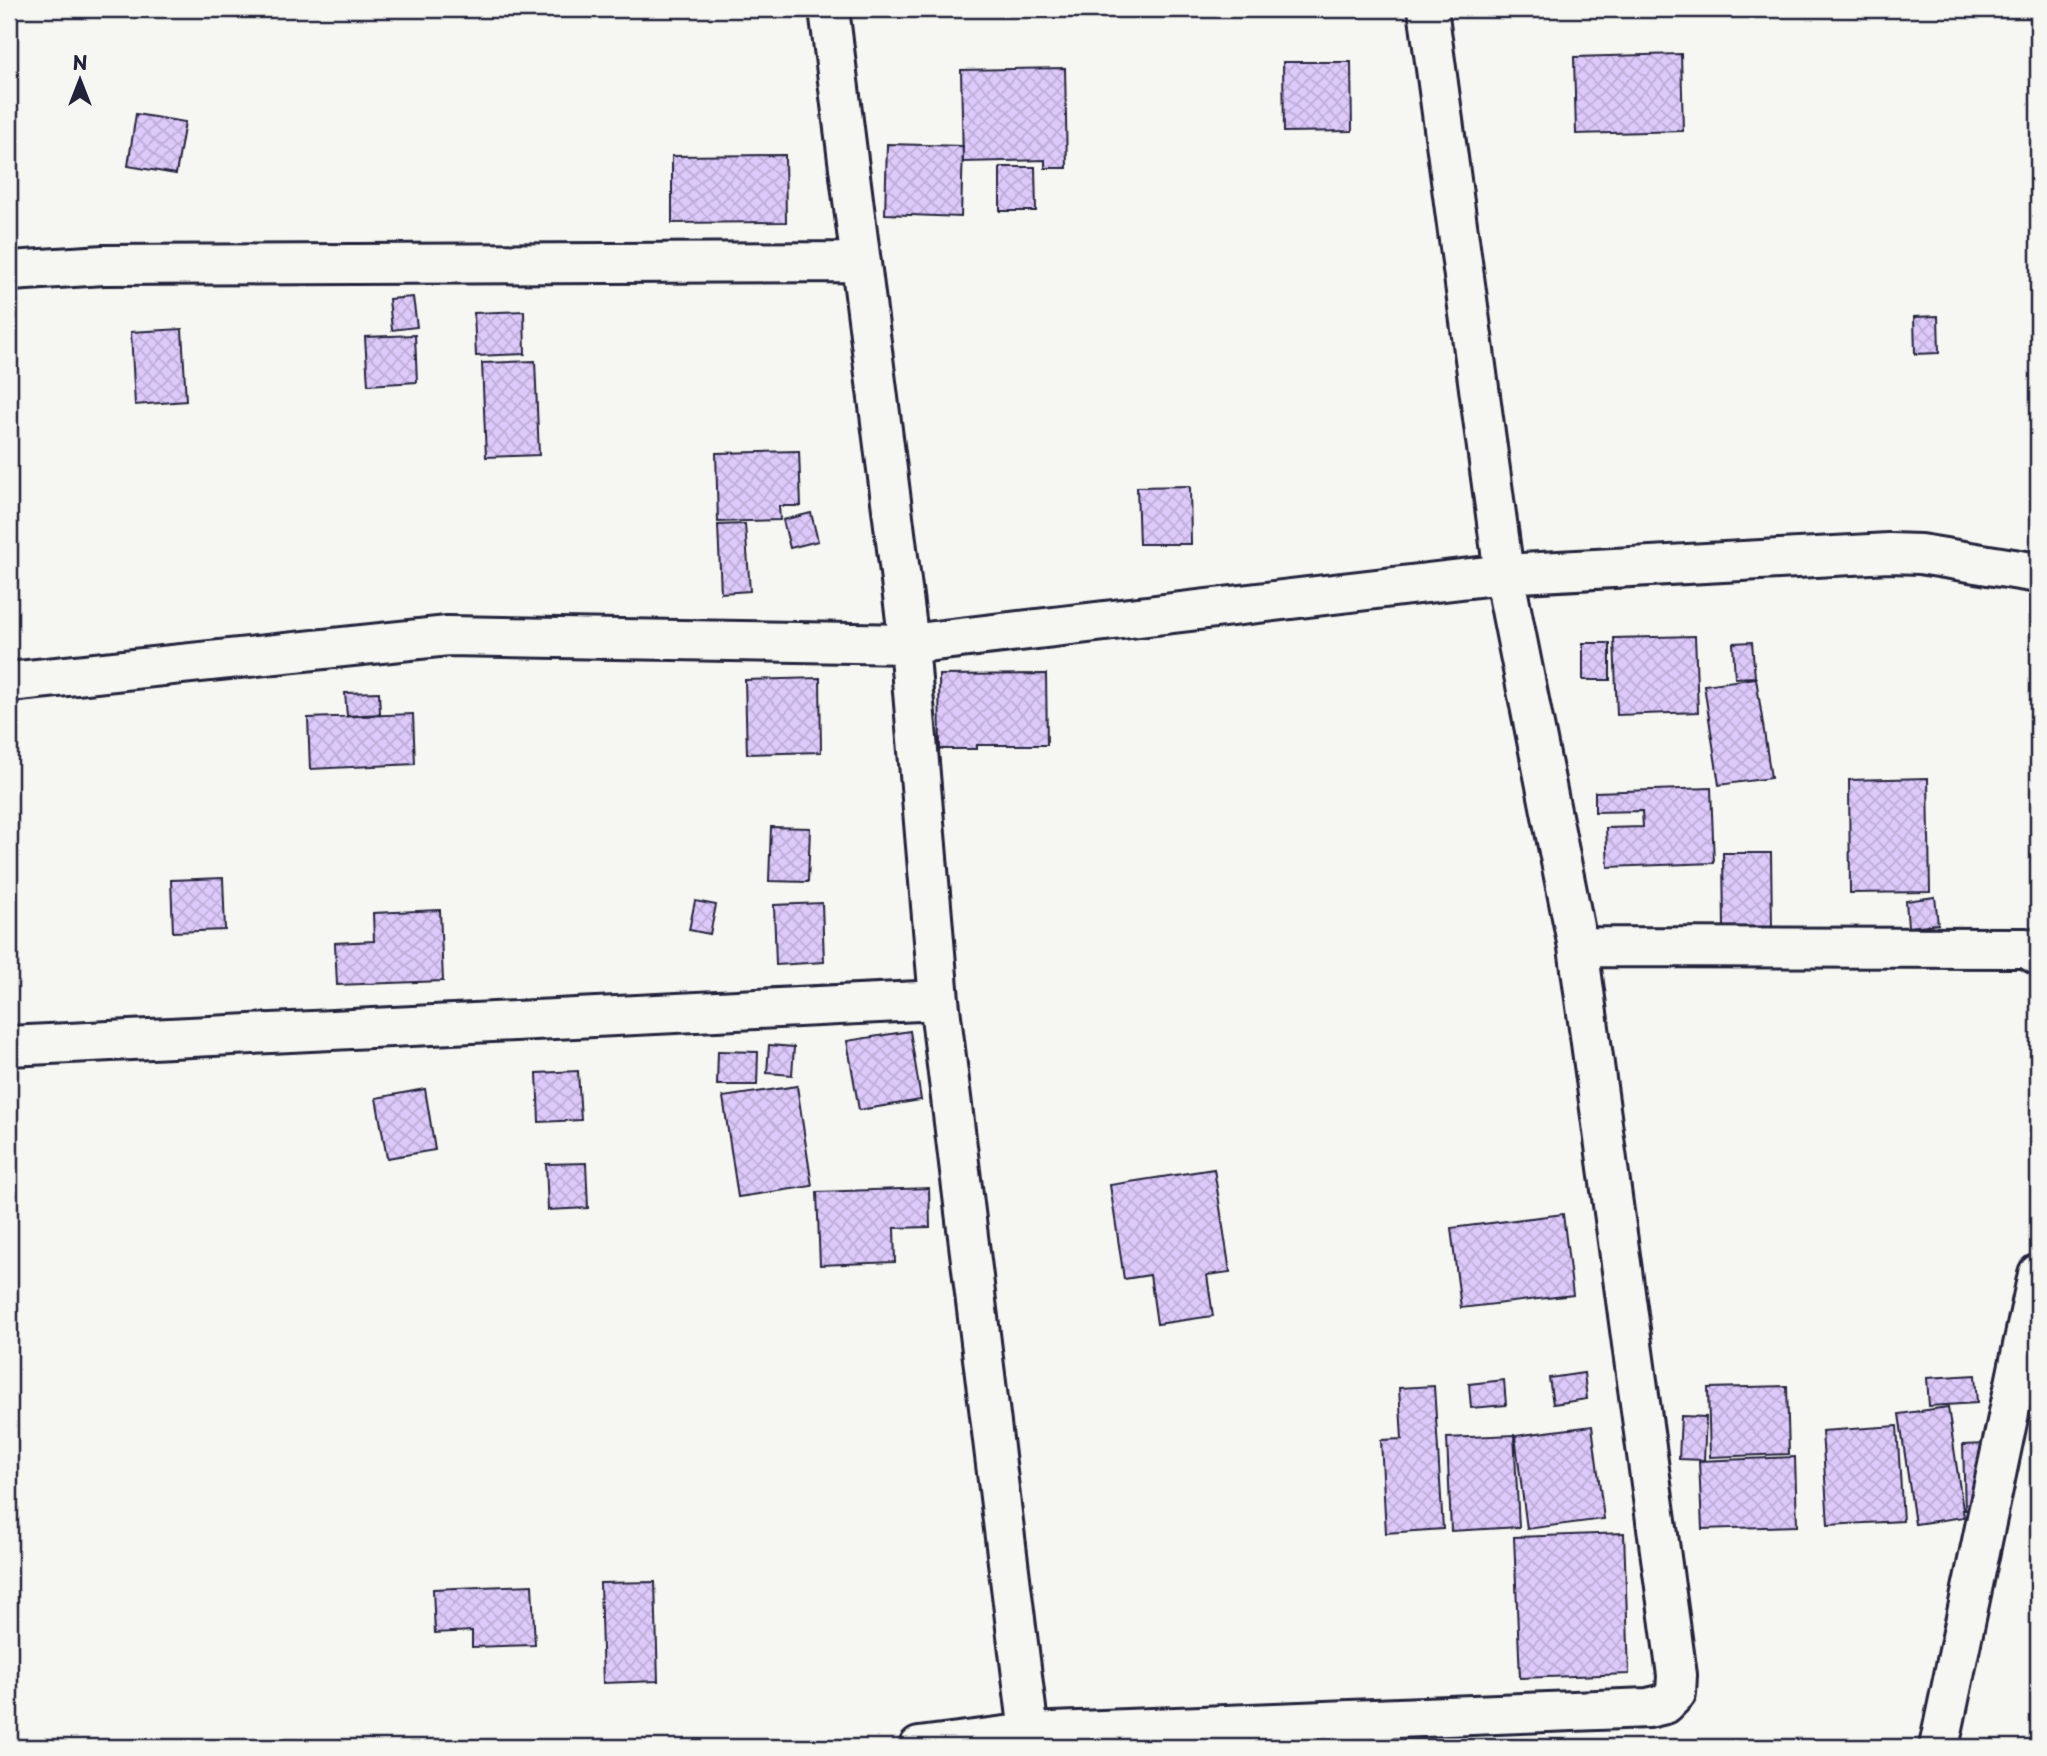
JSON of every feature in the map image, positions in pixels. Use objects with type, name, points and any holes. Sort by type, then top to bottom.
[{"type":"street","points":[[828,9],[909,644],[939,1000],[1029,1733]]},
{"type":"street","points":[[919,1747],[1029,1733],[1647,1708],[1665,1703],[1676,1693],[1677,1675],[1578,947],[1504,574],[1428,9]]},
{"type":"street","points":[[9,273],[103,265],[860,262]]},
{"type":"street","points":[[9,682],[448,636],[909,644],[1504,574],[1889,553],[1920,554],[2038,573]]},
{"type":"street","points":[[1578,947],[2026,948],[2038,955]]},
{"type":"street","points":[[9,1046],[939,1000]]},
{"type":"street","points":[[1939,1747],[2038,1274]]},
{"type":"building","points":[[1681,54],[1683,131],[1576,134],[1574,57]]},
{"type":"building","points":[[1283,62],[1351,62],[1352,131],[1284,132]]},
{"type":"building","points":[[1065,68],[1067,168],[1045,168],[1045,160],[963,162],[961,70]]},
{"type":"building","points":[[136,114],[185,122],[176,174],[128,166]]},
{"type":"building","points":[[887,144],[963,146],[961,217],[885,214]]},
{"type":"building","points":[[785,155],[786,222],[672,223],[672,156]]},
{"type":"building","points":[[1000,167],[1035,167],[1036,211],[1000,211]]},
{"type":"building","points":[[413,297],[417,327],[392,330],[389,299]]},
{"type":"building","points":[[524,311],[525,354],[476,356],[474,313]]},
{"type":"building","points":[[1938,316],[1939,353],[1915,354],[1914,317]]},
{"type":"building","points":[[182,329],[186,401],[135,405],[131,332]]},
{"type":"building","points":[[415,335],[417,382],[368,385],[365,337]]},
{"type":"building","points":[[535,361],[539,455],[486,457],[482,363]]},
{"type":"building","points":[[2032,418],[2038,418],[2038,488],[2036,488]]},
{"type":"building","points":[[799,451],[801,506],[779,506],[780,520],[718,522],[716,453]]},
{"type":"building","points":[[1190,486],[1191,544],[1139,544],[1137,487]]},
{"type":"building","points":[[811,513],[818,541],[790,548],[783,520]]},
{"type":"building","points":[[745,524],[750,591],[721,593],[718,525]]},
{"type":"building","points":[[1695,636],[1698,712],[1617,715],[1614,638]]},
{"type":"building","points":[[1752,642],[1755,677],[1735,678],[1733,643]]},
{"type":"building","points":[[1583,643],[1610,643],[1610,680],[1583,680]]},
{"type":"building","points":[[1046,674],[1047,745],[977,745],[977,749],[940,749],[939,675]]},
{"type":"building","points":[[820,678],[821,752],[747,754],[745,680]]},
{"type":"building","points":[[1756,678],[1771,778],[1719,785],[1704,685]]},
{"type":"building","points":[[379,692],[380,714],[347,716],[345,693]]},
{"type":"building","points":[[413,714],[415,764],[310,769],[308,718]]},
{"type":"building","points":[[1928,778],[1930,892],[1850,893],[1849,780]]},
{"type":"building","points":[[1711,788],[1714,863],[1608,867],[1606,828],[1643,827],[1642,811],[1595,812],[1595,792]]},
{"type":"building","points":[[771,827],[810,828],[808,882],[769,881]]},
{"type":"building","points":[[1723,853],[1771,853],[1772,927],[1724,927]]},
{"type":"building","points":[[223,878],[225,930],[173,932],[171,880]]},
{"type":"building","points":[[1935,897],[1938,924],[1908,927],[1906,901]]},
{"type":"building","points":[[695,901],[716,905],[710,934],[689,930]]},
{"type":"building","points":[[822,903],[824,962],[776,965],[774,905]]},
{"type":"building","points":[[440,910],[443,981],[337,985],[335,943],[374,941],[373,913]]},
{"type":"building","points":[[910,1031],[921,1100],[859,1110],[847,1041]]},
{"type":"building","points":[[769,1045],[794,1047],[792,1075],[767,1073]]},
{"type":"building","points":[[718,1051],[758,1052],[757,1085],[717,1085]]},
{"type":"building","points":[[578,1071],[581,1120],[539,1122],[537,1073]]},
{"type":"building","points":[[797,1086],[812,1186],[738,1197],[723,1097]]},
{"type":"building","points":[[425,1089],[435,1150],[387,1158],[376,1098]]},
{"type":"building","points":[[586,1163],[588,1208],[548,1210],[546,1164]]},
{"type":"building","points":[[1214,1169],[1230,1272],[1207,1275],[1213,1316],[1157,1324],[1150,1275],[1124,1279],[1110,1185]]},
{"type":"building","points":[[929,1188],[930,1227],[894,1228],[895,1262],[820,1265],[817,1192]]},
{"type":"building","points":[[1563,1214],[1573,1295],[1461,1308],[1451,1228]]},
{"type":"building","points":[[1584,1373],[1587,1399],[1553,1404],[1549,1378]]},
{"type":"building","points":[[1975,1375],[1977,1403],[1929,1406],[1927,1378]]},
{"type":"building","points":[[1504,1380],[1506,1405],[1471,1408],[1469,1384]]},
{"type":"building","points":[[1434,1386],[1443,1529],[1386,1533],[1381,1440],[1402,1439],[1399,1388]]},
{"type":"building","points":[[1787,1386],[1789,1454],[1710,1457],[1708,1388]]},
{"type":"building","points":[[1948,1407],[1964,1517],[1915,1524],[1899,1414]]},
{"type":"building","points":[[1681,1416],[1706,1417],[1704,1460],[1679,1459]]},
{"type":"building","points":[[1592,1426],[1604,1519],[1527,1529],[1515,1436]]},
{"type":"building","points":[[1897,1426],[1903,1521],[1828,1525],[1822,1431]]},
{"type":"building","points":[[1514,1435],[1519,1527],[1451,1531],[1447,1438]]},
{"type":"building","points":[[2007,1443],[2009,1509],[1965,1510],[1963,1445]]},
{"type":"building","points":[[1795,1457],[1797,1526],[1702,1529],[1699,1461]]},
{"type":"building","points":[[1624,1533],[1629,1674],[1520,1678],[1514,1537]]},
{"type":"building","points":[[655,1582],[658,1681],[603,1683],[600,1583]]},
{"type":"building","points":[[532,1585],[535,1645],[472,1647],[472,1631],[435,1633],[433,1589]]}]
